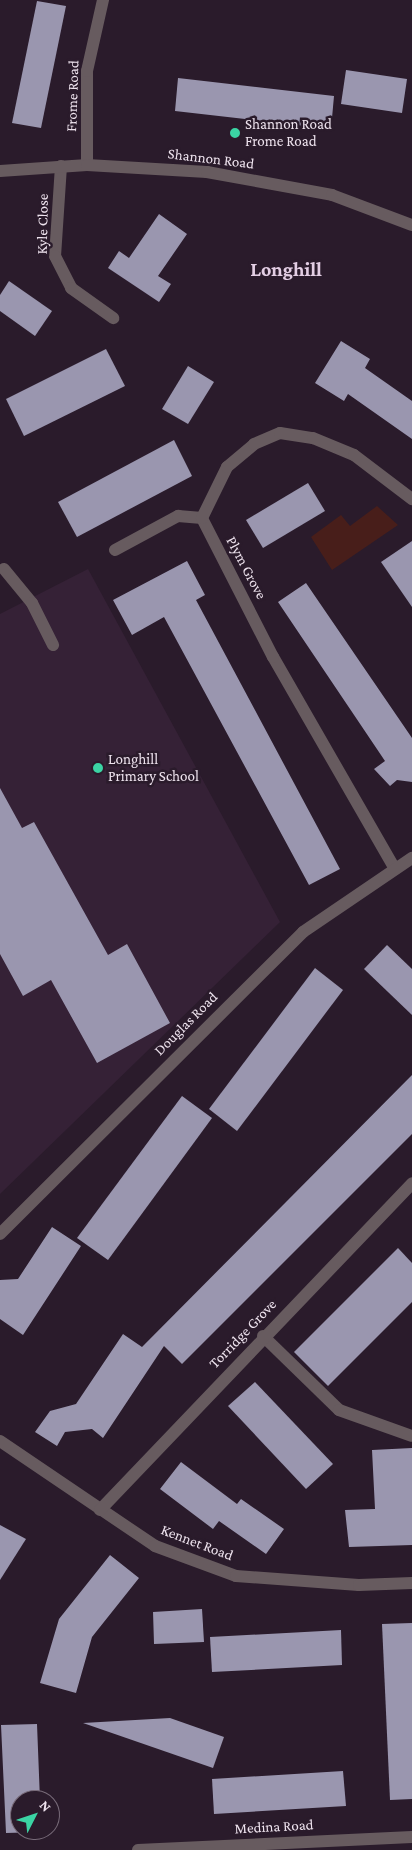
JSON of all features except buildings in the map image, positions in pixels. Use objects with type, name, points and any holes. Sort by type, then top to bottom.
[{"type":"street","name":"Frome Road","points":[[87,165],[87,71],[103,0]]},
{"type":"street","name":"Shannon Road","points":[[0,171],[87,165],[236,177],[332,195],[412,225]]},
{"type":"street","name":"Kyle Close","points":[[61,166],[55,256],[71,288],[113,318]]},
{"type":"street","points":[[115,550],[178,516],[202,518],[226,467],[254,444],[280,433],[313,438],[354,455],[412,500]]},
{"type":"street","name":"Plym Grove","points":[[202,518],[273,657],[395,869]]},
{"type":"street","points":[[1,566],[32,603],[53,645]]},
{"type":"street","name":"Douglas Road","points":[[0,1234],[302,932],[412,858]]},
{"type":"street","name":"Torridge Grove","points":[[100,1510],[412,1183]]},
{"type":"street","points":[[264,1336],[339,1410],[412,1436]]},
{"type":"street","name":"Kennet Road","points":[[0,1441],[155,1546],[236,1576],[359,1585],[412,1583]]},
{"type":"street","name":"Medina Road","points":[[138,1850],[412,1837]]},
{"type":"shaded area","points":[[377,506],[398,525],[332,570],[311,537],[341,515],[350,526]]},
{"type":"shaded area","name":"Longhill Primary School","points":[[88,569],[280,922],[0,1194],[0,614]]},
{"type":"place","name":"Shannon Road Frome Road","points":[[235,133]]},
{"type":"place","name":"Longhill Primary School","points":[[98,768]]},
{"type":"district","name":"Longhill","points":[[286,269]]}]
